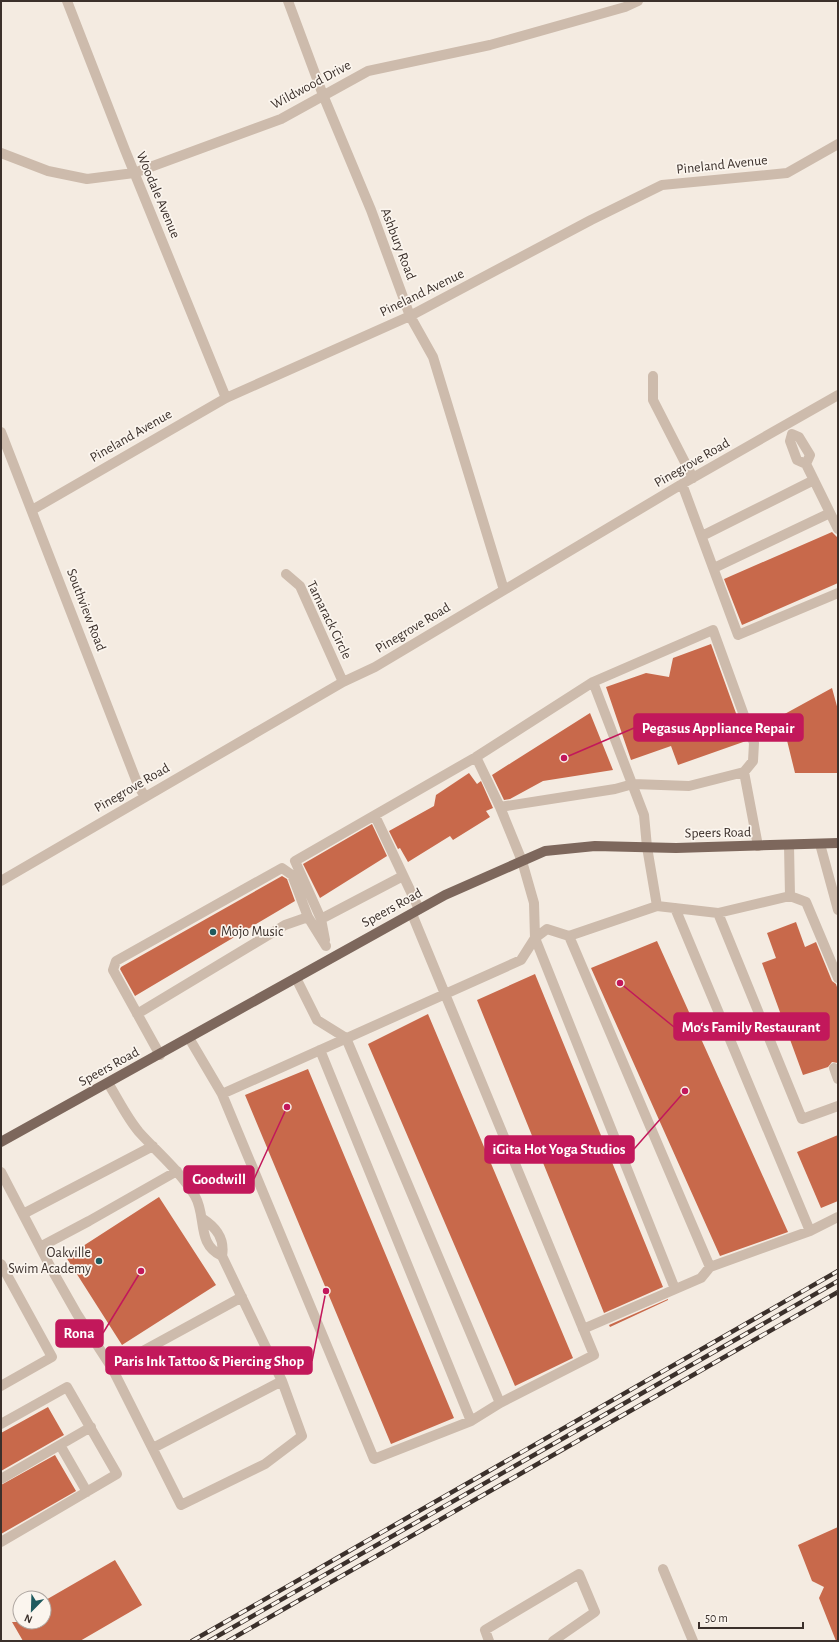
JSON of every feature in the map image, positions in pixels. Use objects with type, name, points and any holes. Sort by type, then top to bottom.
[{"type":"main road","name":"Speers Road","points":[[1,1142],[160,1055],[415,911],[445,895],[545,851],[595,846],[758,846],[838,843]]},
{"type":"street","name":"Woodale Avenue","points":[[67,1],[134,173],[226,398]]},
{"type":"street","name":"Ashbury Road","points":[[288,1],[323,95],[371,210],[410,316],[433,357],[504,590]]},
{"type":"street","name":"Wildwood Drive","points":[[1,153],[48,172],[87,179],[134,173],[280,119],[368,71],[490,45],[625,7],[638,1]]},
{"type":"street","name":"Pineland Avenue","points":[[32,510],[226,398],[410,316],[591,220],[662,185],[787,173],[838,144]]},
{"type":"street","points":[[653,376],[653,400],[693,478]]},
{"type":"street","name":"Pinegrove Road","points":[[1,881],[343,682],[375,667],[682,484],[838,395]]},
{"type":"street","points":[[788,424],[792,434],[799,437],[810,455],[806,464],[838,529]]},
{"type":"street","name":"Southview Road","points":[[1,432],[138,785],[145,797]]},
{"type":"street","points":[[702,536],[814,480]]},
{"type":"street","points":[[682,484],[738,635],[838,592]]},
{"type":"street","points":[[714,568],[830,513]]},
{"type":"street","name":"Tamarack Circle","points":[[286,574],[300,586],[343,682]]},
{"type":"street","points":[[326,946],[321,919],[295,861],[476,757],[593,682],[713,630],[754,743],[753,761],[744,772],[689,786],[633,784],[615,789],[500,808]]},
{"type":"street","points":[[593,682],[644,815],[647,847],[657,906]]},
{"type":"street","points":[[476,757],[500,808],[522,861],[534,903],[535,938],[675,1289]]},
{"type":"street","points":[[744,772],[758,846]]},
{"type":"street","points":[[189,1038],[222,1094],[374,1459],[471,1421],[500,1403],[594,1355],[445,993],[403,876],[375,816]]},
{"type":"street","points":[[820,844],[838,910]]},
{"type":"street","points":[[789,845],[790,896]]},
{"type":"street","points":[[160,1055],[114,970],[116,961],[282,868],[292,875],[308,917],[332,958]]},
{"type":"street","points":[[321,919],[403,876]]},
{"type":"street","points":[[222,1094],[521,960],[535,938],[547,929],[569,936],[657,906],[718,913],[790,896],[806,902],[838,978]]},
{"type":"street","points":[[675,908],[810,1231]]},
{"type":"street","points":[[718,913],[802,1119],[838,1106]]},
{"type":"street","points":[[137,1014],[285,925],[308,917]]},
{"type":"street","points":[[569,936],[710,1267]]},
{"type":"street","points":[[296,978],[317,1020],[346,1038],[500,1403]]},
{"type":"street","points":[[320,1050],[471,1421]]},
{"type":"street","points":[[834,1068],[838,1079]]},
{"type":"street","points":[[1,1172],[77,1314],[112,1368],[181,1505],[265,1464],[302,1436],[282,1381],[222,1256],[223,1247],[214,1226],[203,1219],[195,1197],[177,1171],[138,1131],[108,1084]]},
{"type":"street","points":[[23,1214],[153,1146]]},
{"type":"street","points":[[40,1247],[177,1171]]},
{"type":"street","points":[[584,1329],[701,1278],[710,1267],[810,1231],[838,1216]]},
{"type":"street","points":[[1,1264],[52,1358],[1,1386]]},
{"type":"street","points":[[112,1368],[242,1297]]},
{"type":"street","points":[[153,1448],[282,1381]]},
{"type":"street","points":[[1,1424],[67,1387],[117,1474],[1,1542]]},
{"type":"street","points":[[1,1479],[90,1428]]},
{"type":"street","points":[[60,1445],[86,1492]]},
{"type":"street","points":[[663,1570],[692,1641]]},
{"type":"street","points":[[489,1641],[485,1630],[579,1574],[595,1612],[553,1641]]},
{"type":"building","points":[[832,532],[838,538],[838,583],[742,625],[724,579]]},
{"type":"building","points":[[711,644],[746,741],[678,765],[671,746],[631,760],[606,687],[646,673],[669,677],[673,658]]},
{"type":"building","points":[[832,688],[838,710],[838,773],[795,773],[781,716]]},
{"type":"building","points":[[590,713],[613,770],[543,781],[510,799],[504,800],[492,775]]},
{"type":"building","points":[[469,773],[477,784],[481,781],[493,808],[486,811],[490,817],[453,840],[450,836],[408,862],[400,848],[398,849],[389,831],[434,806],[436,795]]},
{"type":"building","points":[[372,824],[387,856],[320,898],[303,864]]},
{"type":"building","points":[[282,876],[287,879],[295,901],[135,996],[120,969],[121,967]]},
{"type":"building","points":[[796,922],[805,947],[816,942],[832,981],[836,984],[838,990],[838,1063],[832,1062],[828,1067],[803,1075],[762,963],[776,958],[767,933]]},
{"type":"building","points":[[657,941],[788,1232],[720,1256],[591,968]]},
{"type":"building","points":[[535,974],[663,1287],[604,1313],[477,1000]]},
{"type":"building","points":[[428,1014],[573,1358],[515,1386],[368,1044]]},
{"type":"building","points":[[308,1069],[454,1418],[391,1444],[245,1095]]},
{"type":"building","points":[[838,1135],[838,1201],[821,1208],[797,1152]]},
{"type":"building","points":[[159,1197],[216,1285],[122,1345],[66,1257]]},
{"type":"building","points":[[668,1299],[610,1327],[609,1325]]},
{"type":"building","points":[[48,1407],[64,1435],[1,1471],[1,1433]]},
{"type":"building","points":[[55,1455],[76,1491],[1,1534],[1,1485]]},
{"type":"building","points":[[838,1527],[838,1641],[836,1641],[819,1598],[824,1587],[812,1581],[798,1545]]},
{"type":"building","points":[[115,1560],[142,1605],[80,1641],[23,1641],[17,1630],[52,1630],[52,1596]]},
{"type":"railway","points":[[192,1641],[838,1271]]},
{"type":"railway","points":[[209,1641],[838,1281]]},
{"type":"railway","points":[[228,1641],[838,1292]]},
{"type":"place","name":"Pegasus Appliance Repair","points":[[564,758]]},
{"type":"place","name":"Mojo Music","points":[[213,932]]},
{"type":"place","name":"Mo‘s Family Restaurant","points":[[620,983]]},
{"type":"place","name":"iGita Hot Yoga Studios","points":[[685,1091]]},
{"type":"place","name":"Goodwill","points":[[287,1107]]},
{"type":"place","name":"Oakville Swim Academy","points":[[99,1261]]},
{"type":"place","name":"Rona","points":[[141,1271]]},
{"type":"place","name":"Paris Ink Tattoo & Piercing Shop","points":[[326,1291]]}]
